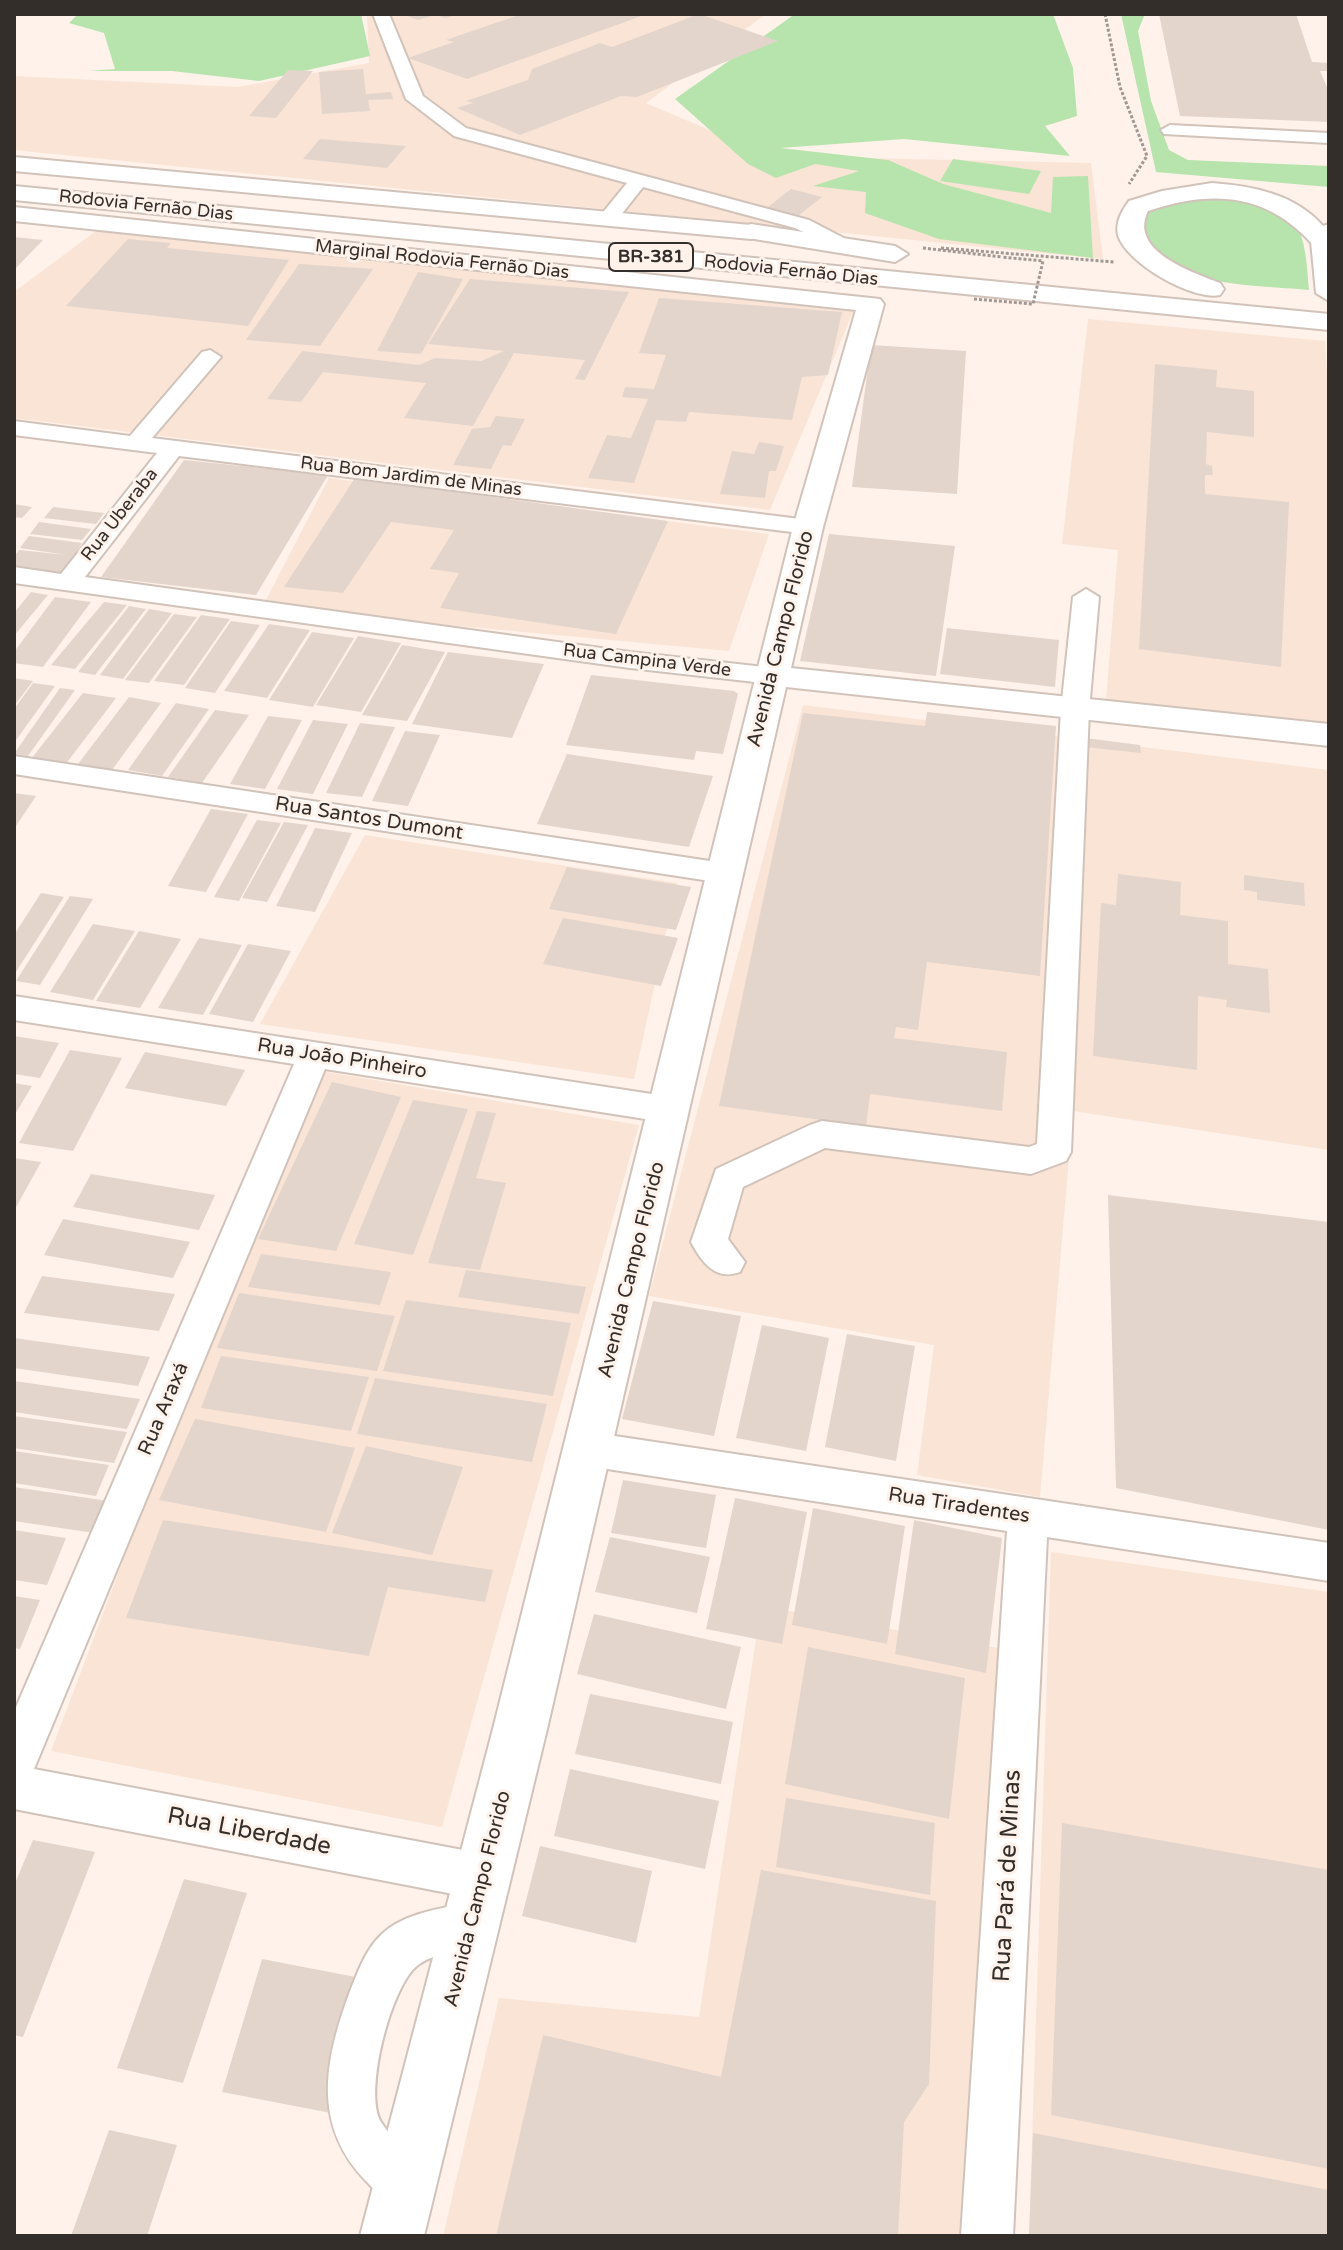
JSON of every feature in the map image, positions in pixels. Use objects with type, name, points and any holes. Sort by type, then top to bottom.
[{"type":"highway","name":"Rodovia Fernão Dias","points":[[14,176],[1211,289],[1329,322]]},
{"type":"highway","name":"BR-381","points":[[1211,289],[1149,258],[1133,241],[1129,221],[1138,206],[1178,191],[1228,191],[1287,208],[1326,237]]},
{"type":"highway","name":"Rodovia Fernão Dias","points":[[14,193],[1287,308],[1329,302]]},
{"type":"highway","name":"BR-381","points":[[751,232],[849,246],[936,264]]},
{"type":"main road","name":"Rodovia Fernão Dias","points":[[14,164],[751,232]]},
{"type":"main road","name":"Marginal Rodovia Fernão Dias","points":[[14,214],[871,304]]},
{"type":"main road","points":[[1326,237],[1329,293]]},
{"type":"main road","name":"Avenida Campo Florido","points":[[398,2210],[478,1901],[671,1110],[723,873],[808,527],[871,304]]},
{"type":"main road","name":"Rua Campina Verde","points":[[773,676],[1329,735]]},
{"type":"street","points":[[381,14],[415,99],[460,132],[802,224],[849,246]]},
{"type":"street","points":[[1170,130],[1329,138]]},
{"type":"street","points":[[606,221],[637,182]]},
{"type":"street","points":[[136,443],[210,357]]},
{"type":"street","name":"Rua Bom Jardim de Minas","points":[[14,428],[808,527]]},
{"type":"street","name":"Rua Uberaba","points":[[67,583],[173,448]]},
{"type":"street","name":"Rua Campina Verde","points":[[14,575],[630,660],[773,676]]},
{"type":"street","points":[[727,1262],[709,1242],[728,1179],[822,1134],[1031,1161],[1054,1152],[1075,710],[1086,597]]},
{"type":"street","name":"Rua Santos Dumont","points":[[14,765],[723,873]]},
{"type":"street","name":"Rua João Pinheiro","points":[[14,1008],[671,1110]]},
{"type":"street","name":"Rua Araxá","points":[[14,1764],[315,1054]]},
{"type":"street","name":"Rua Tiradentes","points":[[588,1449],[1329,1562]]},
{"type":"street","name":"Rua Pará de Minas","points":[[987,2236],[1028,1516]]},
{"type":"street","name":"Rua Liberdade","points":[[14,1787],[478,1901]]},
{"type":"street","points":[[398,2210],[357,2130],[350,2096],[363,2019],[395,1954],[478,1901]]},
{"type":"path","points":[[1105,14],[1108,50],[1120,94],[1147,156],[1126,188]]},
{"type":"path","points":[[974,299],[1033,304],[1043,261],[928,249],[956,247],[1112,263],[1126,255],[1122,281]]},
{"type":"shaded area","points":[[367,14],[766,14],[646,103],[770,156],[1091,163],[1103,259],[14,150],[14,76],[238,87],[369,63]]},
{"type":"shaded area","points":[[100,228],[855,307],[770,510],[14,418],[14,292]]},
{"type":"shaded area","points":[[1088,319],[1325,341],[1329,407],[1329,727],[1106,700],[1118,550],[1062,544]]},
{"type":"shaded area","points":[[329,478],[769,534],[729,651],[362,617],[266,600]]},
{"type":"shaded area","points":[[803,705],[1329,770],[1329,1150],[1073,1111],[1040,1497],[917,1475],[934,1345],[649,1296]]},
{"type":"shaded area","points":[[365,835],[677,883],[634,1079],[260,1024]]},
{"type":"shaded area","points":[[309,1069],[639,1125],[442,1827],[51,1751]]},
{"type":"shaded area","points":[[1051,1552],[1329,1592],[1329,2236],[1029,2236]]},
{"type":"shaded area","points":[[761,1606],[998,1648],[959,2236],[443,2236],[499,1998],[699,2017]]},
{"type":"green space","points":[[78,14],[361,14],[370,56],[259,81],[172,71],[88,71],[115,69],[104,33],[69,23]]},
{"type":"green space","points":[[795,14],[1053,14],[1073,68],[1077,116],[1045,126],[1070,156],[904,139],[780,148],[888,160],[943,184],[1051,213],[1053,177],[1088,176],[1093,258],[939,239],[865,213],[866,192],[813,186],[859,171],[815,164],[776,178],[748,164],[675,99]]},
{"type":"green space","points":[[1121,14],[1145,14],[1138,31],[1151,101],[1169,150],[1188,160],[1329,166],[1329,187],[1156,172]]},
{"type":"green space","points":[[953,159],[1041,171],[1029,194],[940,181]]},
{"type":"green space","points":[[1220,195],[1265,205],[1291,219],[1304,244],[1309,290],[1205,278],[1181,270],[1161,257],[1147,238],[1142,213],[1172,199]]},
{"type":"building","points":[[402,14],[457,15],[445,18],[435,15],[418,20]]},
{"type":"building","points":[[522,14],[647,14],[467,79],[408,58],[454,42],[446,40]]},
{"type":"building","points":[[699,14],[778,41],[637,97],[621,96],[520,135],[457,108],[473,103],[466,101],[528,80],[532,69],[600,43],[612,47]]},
{"type":"building","points":[[1159,14],[1296,14],[1312,62],[1329,63],[1329,71],[1320,71],[1329,92],[1329,122],[1180,116]]},
{"type":"building","points":[[363,69],[366,94],[391,92],[393,99],[368,100],[370,111],[322,114],[319,72]]},
{"type":"building","points":[[288,70],[313,71],[276,118],[249,116]]},
{"type":"building","points":[[320,139],[406,146],[387,168],[303,159]]},
{"type":"building","points":[[791,189],[822,197],[794,219],[763,211]]},
{"type":"building","points":[[14,237],[43,240],[14,270]]},
{"type":"building","points":[[128,239],[171,243],[167,248],[289,260],[248,326],[66,306]]},
{"type":"building","points":[[299,264],[373,269],[320,346],[246,340]]},
{"type":"building","points":[[418,272],[463,279],[421,354],[377,351]]},
{"type":"building","points":[[470,279],[629,292],[585,380],[575,379],[585,360],[514,353],[473,426],[404,418],[426,383],[323,372],[301,402],[267,399],[302,351],[419,365],[435,358],[481,361],[504,351],[428,344]]},
{"type":"building","points":[[659,298],[842,312],[828,375],[802,377],[792,420],[689,412],[686,422],[656,420],[634,483],[588,478],[607,435],[631,438],[648,399],[622,397],[625,387],[654,389],[666,355],[639,353]]},
{"type":"building","points":[[871,345],[966,351],[957,494],[852,487]]},
{"type":"building","points":[[1155,364],[1217,370],[1216,387],[1254,391],[1254,437],[1207,432],[1206,464],[1212,466],[1213,475],[1205,475],[1205,494],[1289,502],[1281,667],[1139,649]]},
{"type":"building","points":[[496,416],[525,419],[511,446],[503,445],[491,469],[453,465],[472,429],[490,427]]},
{"type":"building","points":[[759,442],[784,446],[776,471],[769,471],[765,498],[720,494],[732,451],[754,454]]},
{"type":"building","points":[[184,460],[328,475],[256,595],[101,577]]},
{"type":"building","points":[[355,478],[668,521],[616,634],[440,608],[459,573],[430,569],[454,530],[391,522],[343,593],[284,587]]},
{"type":"building","points":[[14,504],[32,507],[22,518],[14,517]]},
{"type":"building","points":[[53,507],[104,513],[96,524],[44,518]]},
{"type":"building","points":[[39,522],[91,529],[82,540],[30,534]]},
{"type":"building","points":[[829,534],[955,546],[936,676],[800,661]]},
{"type":"building","points":[[29,536],[82,543],[61,574],[14,569],[14,557],[19,550],[67,555],[20,548]]},
{"type":"building","points":[[31,592],[48,595],[14,636],[14,613]]},
{"type":"building","points":[[55,597],[91,602],[43,667],[14,663],[14,652]]},
{"type":"building","points":[[104,602],[127,605],[75,669],[51,665]]},
{"type":"building","points":[[129,606],[146,609],[95,675],[78,672]]},
{"type":"building","points":[[149,609],[172,613],[123,679],[100,675]]},
{"type":"building","points":[[174,614],[197,617],[149,683],[125,680]]},
{"type":"building","points":[[201,615],[230,619],[184,685],[154,681]]},
{"type":"building","points":[[231,621],[260,625],[215,693],[185,688]]},
{"type":"building","points":[[269,624],[310,630],[267,698],[224,691]]},
{"type":"building","points":[[947,628],[1059,640],[1055,687],[940,674]]},
{"type":"building","points":[[312,632],[354,638],[313,707],[269,700]]},
{"type":"building","points":[[358,636],[401,643],[361,712],[316,705]]},
{"type":"building","points":[[402,645],[445,652],[407,721],[362,715]]},
{"type":"building","points":[[448,652],[544,664],[512,738],[412,724]]},
{"type":"building","points":[[591,675],[734,691],[738,694],[723,754],[696,751],[694,760],[566,745]]},
{"type":"building","points":[[14,678],[33,681],[14,706]]},
{"type":"building","points":[[33,683],[55,686],[14,743],[14,709]]},
{"type":"building","points":[[60,688],[75,690],[28,756],[14,754]]},
{"type":"building","points":[[83,693],[116,698],[65,765],[31,759]]},
{"type":"building","points":[[129,697],[161,703],[112,770],[78,764]]},
{"type":"building","points":[[176,703],[209,709],[162,776],[128,770]]},
{"type":"building","points":[[215,710],[249,715],[202,783],[168,777]]},
{"type":"building","points":[[927,712],[1056,726],[1040,976],[927,962],[918,1030],[896,1027],[894,1038],[1007,1052],[1002,1111],[870,1094],[866,1126],[719,1106],[803,713],[925,726]]},
{"type":"building","points":[[268,716],[302,720],[265,789],[230,784]]},
{"type":"building","points":[[313,720],[348,724],[313,794],[277,789]]},
{"type":"building","points":[[360,723],[395,727],[362,797],[326,793]]},
{"type":"building","points":[[405,731],[440,735],[408,806],[372,801]]},
{"type":"building","points":[[1085,738],[1140,745],[1141,753],[1085,747]]},
{"type":"building","points":[[567,754],[713,776],[689,847],[537,824]]},
{"type":"building","points":[[14,793],[36,796],[14,829]]},
{"type":"building","points":[[211,809],[248,814],[206,892],[168,886]]},
{"type":"building","points":[[257,820],[281,823],[239,901],[214,897]]},
{"type":"building","points":[[284,822],[308,825],[267,902],[242,898]]},
{"type":"building","points":[[315,828],[352,833],[315,912],[276,906]]},
{"type":"building","points":[[567,867],[691,887],[676,930],[549,909]]},
{"type":"building","points":[[1118,874],[1181,882],[1180,915],[1228,921],[1228,964],[1268,969],[1270,1013],[1226,1007],[1227,1000],[1198,996],[1197,1070],[1093,1056],[1101,903],[1116,905]]},
{"type":"building","points":[[1244,875],[1304,883],[1305,906],[1257,900],[1257,892],[1244,890]]},
{"type":"building","points":[[41,893],[64,897],[14,975],[14,935]]},
{"type":"building","points":[[70,896],[93,899],[40,985],[16,981]]},
{"type":"building","points":[[563,918],[678,938],[661,986],[543,964]]},
{"type":"building","points":[[93,924],[135,931],[93,1000],[50,992]]},
{"type":"building","points":[[139,931],[181,939],[140,1008],[96,1001]]},
{"type":"building","points":[[199,938],[242,945],[203,1015],[158,1008]]},
{"type":"building","points":[[248,944],[291,951],[253,1022],[209,1014]]},
{"type":"building","points":[[14,1036],[59,1043],[40,1078],[14,1074]]},
{"type":"building","points":[[70,1050],[122,1058],[73,1151],[19,1143]]},
{"type":"building","points":[[145,1052],[245,1070],[226,1106],[125,1088]]},
{"type":"building","points":[[332,1082],[401,1097],[336,1251],[258,1239]]},
{"type":"building","points":[[14,1083],[32,1086],[14,1116]]},
{"type":"building","points":[[413,1100],[468,1109],[413,1255],[354,1244]]},
{"type":"building","points":[[477,1111],[496,1113],[476,1178],[506,1183],[480,1270],[428,1263]]},
{"type":"building","points":[[14,1158],[41,1162],[14,1211]]},
{"type":"building","points":[[91,1174],[215,1195],[199,1230],[73,1207]]},
{"type":"building","points":[[1108,1195],[1329,1222],[1329,1530],[1116,1488]]},
{"type":"building","points":[[63,1219],[190,1242],[173,1278],[44,1255]]},
{"type":"building","points":[[261,1254],[391,1272],[380,1305],[248,1287]]},
{"type":"building","points":[[466,1270],[586,1287],[579,1314],[458,1297]]},
{"type":"building","points":[[42,1276],[175,1294],[159,1331],[24,1313]]},
{"type":"building","points":[[239,1293],[395,1316],[377,1371],[217,1348]]},
{"type":"building","points":[[406,1300],[571,1323],[553,1396],[383,1371]]},
{"type":"building","points":[[653,1301],[741,1316],[714,1436],[622,1419]]},
{"type":"building","points":[[762,1325],[829,1338],[806,1451],[736,1438]]},
{"type":"building","points":[[847,1334],[915,1346],[896,1461],[825,1447]]},
{"type":"building","points":[[14,1338],[150,1357],[138,1386],[14,1368]]},
{"type":"building","points":[[221,1356],[369,1377],[351,1431],[201,1408]]},
{"type":"building","points":[[375,1378],[547,1404],[532,1462],[357,1434]]},
{"type":"building","points":[[14,1381],[140,1399],[127,1429],[14,1412]]},
{"type":"building","points":[[14,1416],[127,1432],[114,1463],[14,1448]]},
{"type":"building","points":[[195,1419],[355,1448],[326,1532],[159,1500]]},
{"type":"building","points":[[366,1446],[463,1467],[432,1555],[332,1533]]},
{"type":"building","points":[[14,1451],[109,1465],[96,1496],[14,1483]]},
{"type":"building","points":[[623,1480],[716,1495],[706,1548],[611,1533]]},
{"type":"building","points":[[14,1487],[108,1501],[94,1533],[14,1521]]},
{"type":"building","points":[[735,1498],[807,1512],[782,1644],[706,1629]]},
{"type":"building","points":[[813,1508],[905,1526],[887,1644],[792,1625]]},
{"type":"building","points":[[163,1520],[493,1570],[485,1602],[388,1587],[369,1656],[126,1618]]},
{"type":"building","points":[[914,1520],[1002,1538],[986,1673],[895,1654]]},
{"type":"building","points":[[14,1530],[66,1538],[47,1585],[14,1580]]},
{"type":"building","points":[[610,1537],[710,1557],[697,1613],[595,1592]]},
{"type":"building","points":[[14,1596],[40,1600],[20,1649],[14,1648]]},
{"type":"building","points":[[594,1614],[741,1647],[726,1709],[577,1674]]},
{"type":"building","points":[[808,1647],[965,1678],[949,1819],[785,1784]]},
{"type":"building","points":[[590,1694],[733,1722],[721,1784],[575,1754]]},
{"type":"building","points":[[570,1769],[719,1801],[705,1869],[554,1836]]},
{"type":"building","points":[[786,1798],[935,1823],[930,1895],[776,1867]]},
{"type":"building","points":[[1062,1823],[1329,1870],[1329,2169],[1051,2115]]},
{"type":"building","points":[[33,1840],[95,1852],[23,2037],[14,2035],[14,1886]]},
{"type":"building","points":[[540,1846],[652,1871],[636,1943],[522,1916]]},
{"type":"building","points":[[761,1870],[936,1901],[929,2084],[904,2122],[898,2236],[496,2236],[543,2035],[721,2077]]},
{"type":"building","points":[[184,1879],[247,1893],[183,2083],[117,2068]]},
{"type":"building","points":[[262,1959],[366,1979],[331,2113],[222,2092]]},
{"type":"building","points":[[109,2130],[177,2145],[147,2236],[71,2236]]},
{"type":"building","points":[[1033,2133],[1329,2190],[1329,2236],[1029,2236]]}]
